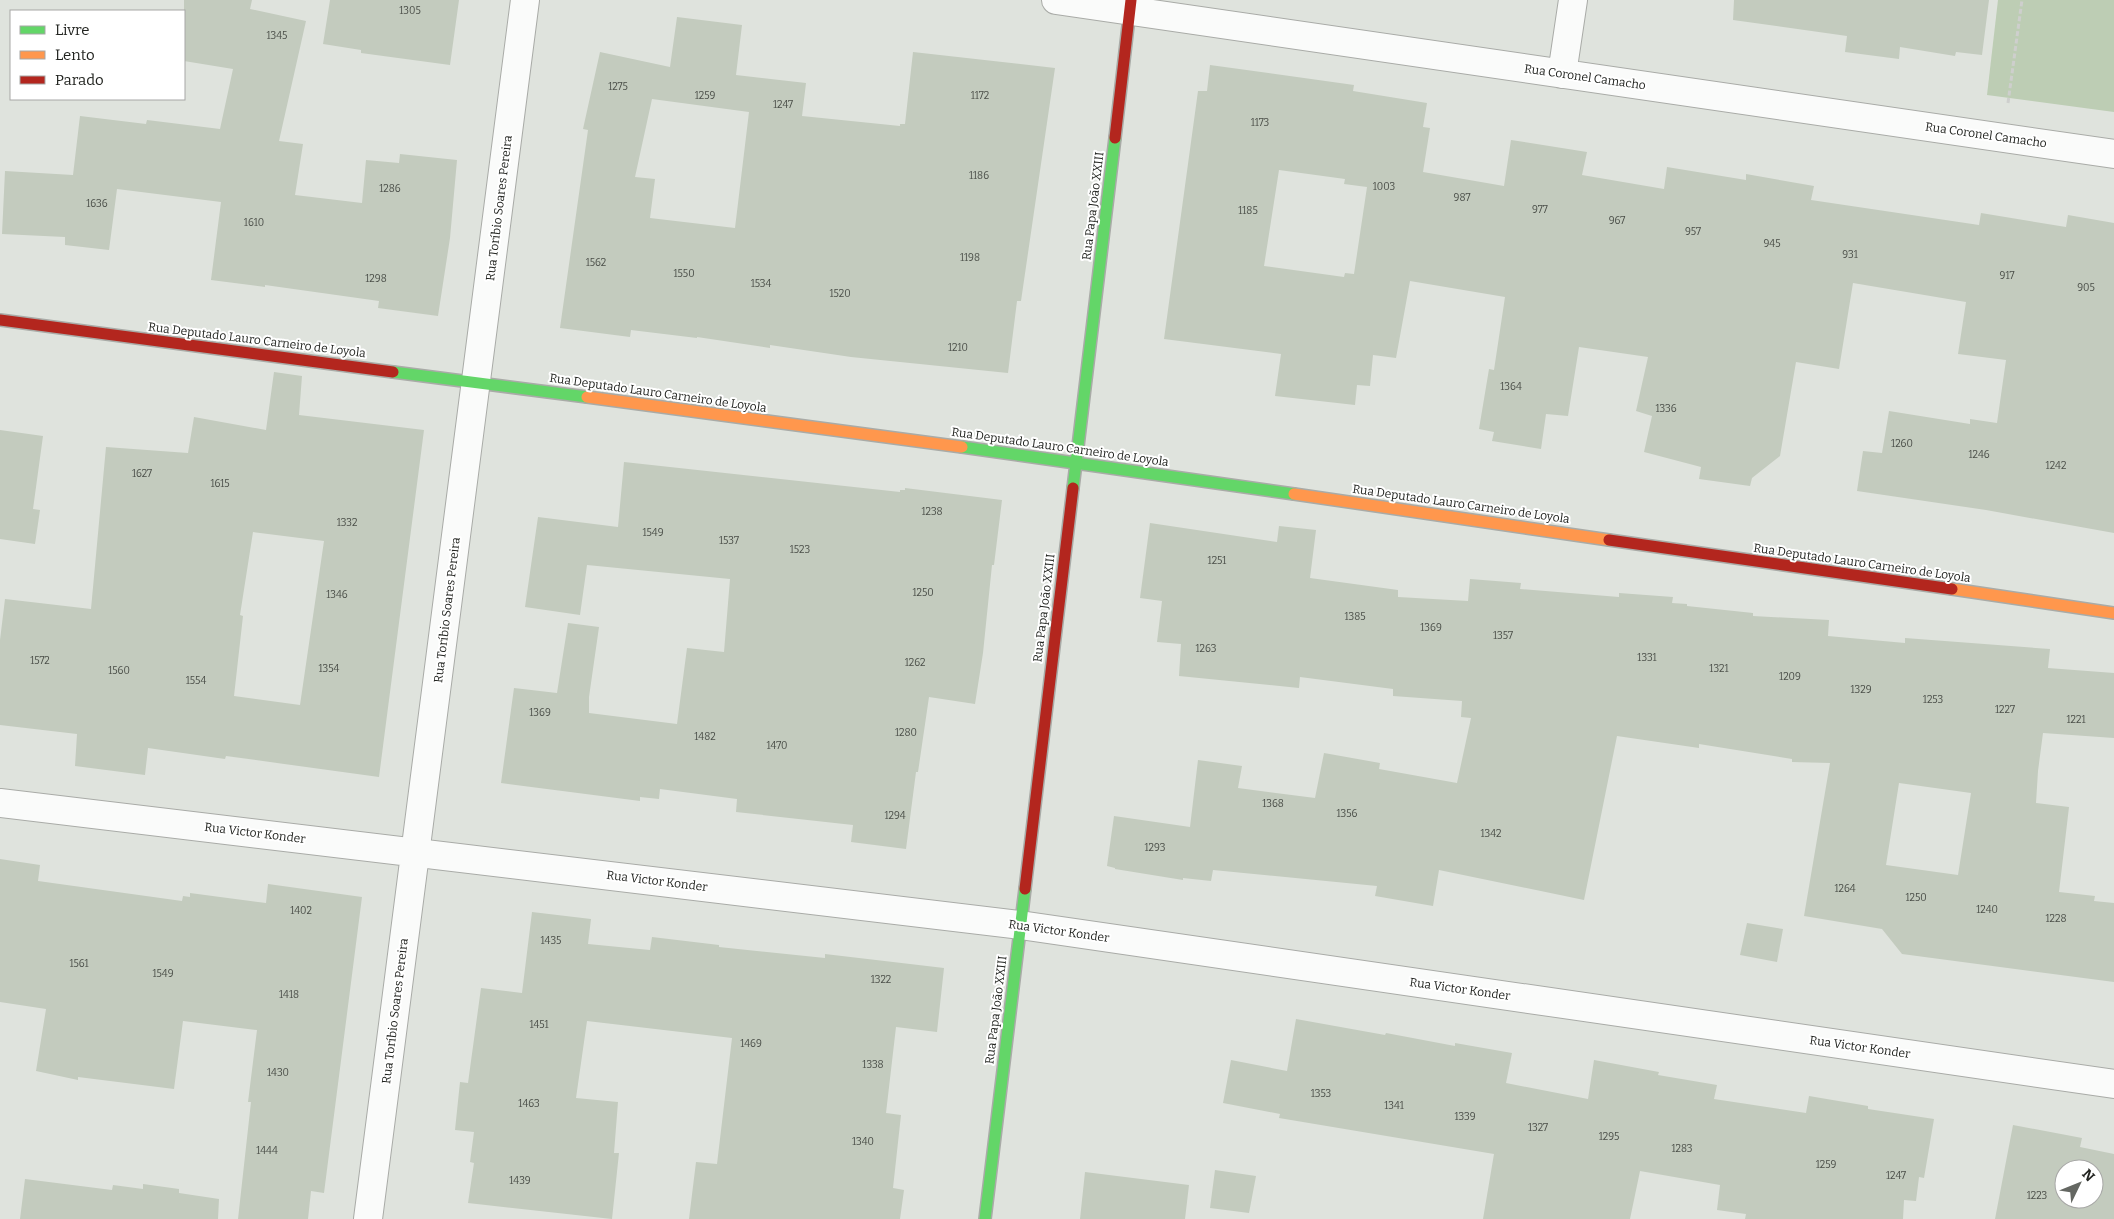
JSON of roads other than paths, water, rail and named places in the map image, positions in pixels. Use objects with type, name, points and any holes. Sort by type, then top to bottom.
[{"type":"street","name":"Rua Toríbio Soares Pereira","points":[[368,1219],[526,0]]},
{"type":"street","name":"Rua Coronel Camacho","points":[[1056,0],[1131,5],[1562,74],[2114,154]]},
{"type":"street","points":[[1562,74],[1572,0]]},
{"type":"street","name":"Rua Papa João XXIII","points":[[985,1219],[1131,5]]},
{"type":"street","name":"Rua Deputado Lauro Carneiro de Loyola","points":[[0,320],[1076,462],[2114,613]]},
{"type":"street","name":"Rua Victor Konder","points":[[0,803],[1020,925],[2114,1084]]}]
